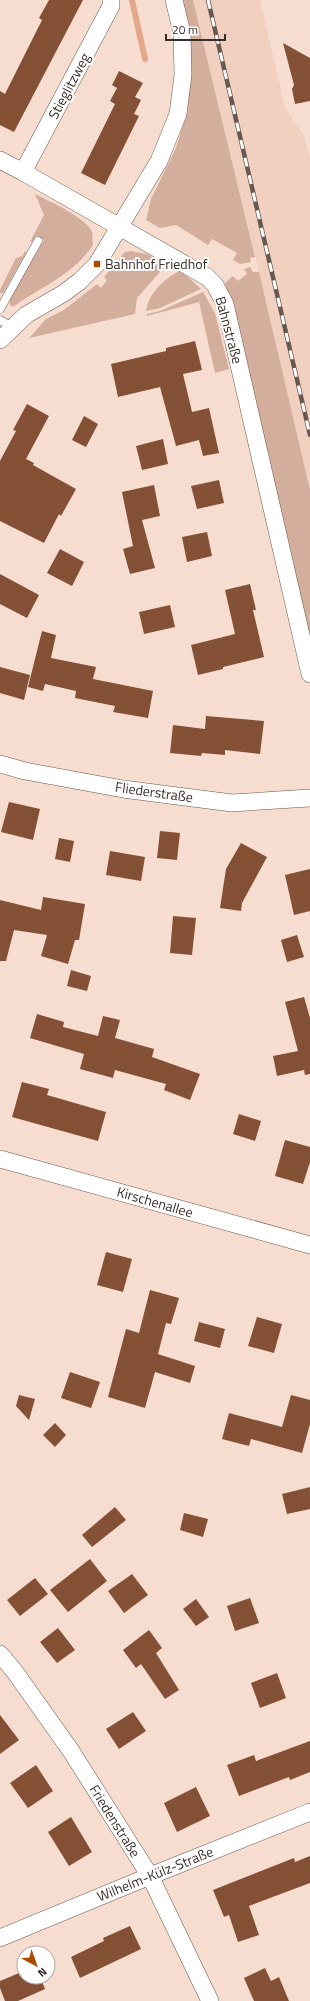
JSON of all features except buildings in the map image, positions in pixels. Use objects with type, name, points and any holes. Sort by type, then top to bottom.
[{"type":"street","name":"Stieglitzweg","points":[[23,172],[111,6],[111,0]]},
{"type":"street","points":[[0,340],[6,323],[26,315],[64,293],[80,281],[97,264],[159,161],[178,114],[183,75],[182,33],[174,0]]},
{"type":"street","name":"Bahnstraße","points":[[0,160],[207,277],[215,285],[225,304],[310,674]]},
{"type":"street","name":"Fliederstraße","points":[[0,764],[25,771],[124,789],[232,803],[310,798]]},
{"type":"street","name":"Kirschenallee","points":[[0,1159],[310,1245]]},
{"type":"street","name":"Friedenstraße","points":[[0,1654],[15,1672],[71,1751],[150,1876],[210,2001]]},
{"type":"street","name":"Wilhelm-Külz-Straße","points":[[0,1938],[310,1812]]},
{"type":"lane","points":[[0,309],[38,241]]},
{"type":"shaded area","points":[[181,0],[193,0],[255,257],[250,258],[251,262],[240,264],[233,260],[237,253],[212,239],[208,245],[176,225],[160,228],[146,220],[151,199],[176,148],[188,110],[191,74]]},
{"type":"shaded area","points":[[193,0],[260,0],[285,107],[305,138],[310,159],[310,603],[285,396],[259,272]]},
{"type":"shaded area","points":[[35,194],[67,210],[83,221],[92,232],[93,245],[85,256],[66,273],[13,307],[10,305],[10,298],[44,240],[37,236],[30,242],[44,215]]},
{"type":"shaded area","points":[[26,250],[26,253],[3,293],[0,293],[0,290],[16,258],[22,256]]},
{"type":"shaded area","points":[[131,251],[147,254],[162,263],[160,272],[137,298],[135,314],[29,338],[46,319],[64,310],[97,284],[101,288],[107,280],[104,277],[125,252]]},
{"type":"shaded area","points":[[250,267],[253,272],[259,272],[310,490],[310,643],[225,283],[233,276],[238,281],[247,274],[244,269]]},
{"type":"shaded area","points":[[179,271],[201,289],[160,308],[146,311],[150,298],[162,283]]},
{"type":"shaded area","points":[[203,292],[215,313],[229,369],[215,373],[199,302],[147,316],[147,314],[160,311]]},
{"type":"waterway","points":[[132,0],[145,59]]},
{"type":"railway","points":[[208,0],[310,435]]},
{"type":"place","name":"Bahnhof Friedhof","points":[[97,264]]}]
